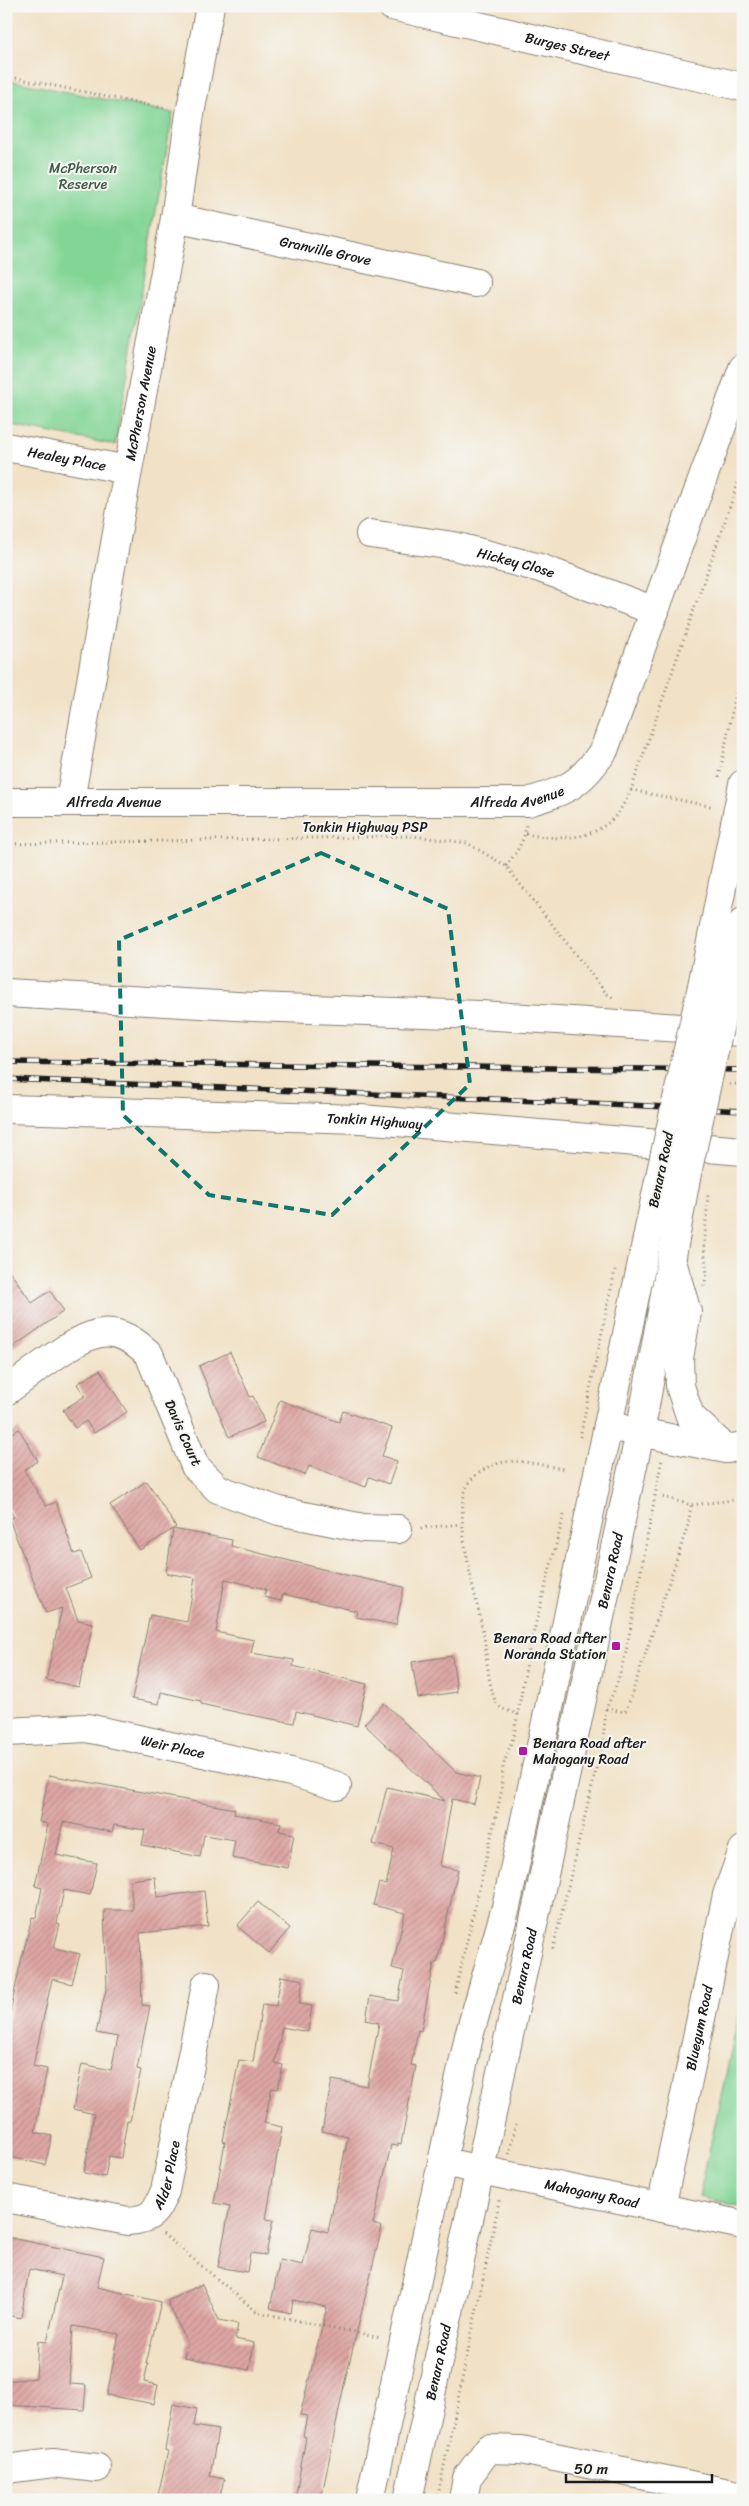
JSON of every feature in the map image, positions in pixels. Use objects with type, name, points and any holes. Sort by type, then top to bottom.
[{"type":"main road","name":"McPherson Avenue","points":[[70,801],[128,470],[175,218],[190,114],[210,6]]},
{"type":"main road","name":"Burges Street","points":[[392,6],[473,15],[743,86]]},
{"type":"main road","name":"Granville Grove","points":[[175,218],[476,283]]},
{"type":"main road","name":"Alfreda Avenue","points":[[6,802],[528,802],[563,791],[590,771],[604,750],[743,368]]},
{"type":"main road","name":"Healey Place","points":[[6,447],[128,470]]},
{"type":"main road","name":"Hickey Close","points":[[370,534],[454,546],[540,568],[655,610]]},
{"type":"main road","name":"Benara Road","points":[[408,2500],[478,2170],[560,1800],[653,1436],[672,1259],[715,987],[743,784]]},
{"type":"main road","name":"Benara Road","points":[[715,987],[743,922]]},
{"type":"main road","points":[[6,993],[254,1007],[480,1015],[743,1032]]},
{"type":"main road","name":"Tonkin Highway","points":[[6,1109],[361,1119],[743,1151]]},
{"type":"main road","name":"Benara Road","points":[[370,2500],[469,2036],[506,1907],[608,1426],[685,1180]]},
{"type":"main road","points":[[672,1259],[687,1312],[679,1358],[680,1386],[690,1416],[734,1447]]},
{"type":"main road","name":"Davis Court","points":[[6,1391],[82,1340],[102,1332],[122,1335],[136,1342],[149,1354],[195,1466],[218,1489],[279,1511],[363,1528],[398,1530]]},
{"type":"main road","points":[[608,1426],[653,1436],[734,1447]]},
{"type":"main road","name":"Benara Road","points":[[544,1732],[570,1677],[619,1444],[653,1436]]},
{"type":"main road","name":"Weir Place","points":[[6,1732],[87,1728],[290,1772],[337,1786]]},
{"type":"main road","points":[[506,1907],[527,1866],[547,1793],[552,1788],[556,1788],[560,1800]]},
{"type":"main road","name":"Bluegum Road","points":[[661,2208],[727,1895],[743,1850]]},
{"type":"main road","name":"Alder Place","points":[[6,2198],[115,2220],[146,2219],[157,2208],[165,2191],[206,1986]]},
{"type":"main road","name":"Mahogany Road","points":[[442,2162],[743,2226]]},
{"type":"main road","points":[[393,2500],[397,2479],[422,2433]]},
{"type":"main road","points":[[463,2500],[467,2478],[488,2449],[521,2450],[743,2496]]},
{"type":"main road","points":[[6,2469],[53,2463],[97,2468]]},
{"type":"path","points":[[6,76],[190,114]]},
{"type":"path","points":[[526,834],[552,839],[584,836],[617,814],[631,790],[743,469]]},
{"type":"path","points":[[631,790],[714,806]]},
{"type":"path","points":[[506,866],[518,851],[526,834],[528,802]]},
{"type":"path","name":"Tonkin Highway PSP","points":[[6,844],[413,836],[467,843],[506,866],[606,993],[614,999],[620,1000]]},
{"type":"path","points":[[730,1084],[743,1084]]},
{"type":"path","points":[[685,1180],[704,1248],[707,1274],[703,1294]]},
{"type":"path","points":[[578,1447],[616,1264]]},
{"type":"path","points":[[552,1953],[603,1741],[606,1709],[617,1684],[626,1652],[653,1436]]},
{"type":"path","points":[[519,1714],[500,1707],[493,1698],[485,1637],[462,1524],[467,1487],[470,1480],[481,1471],[497,1463],[517,1462],[564,1470]]},
{"type":"path","points":[[663,1497],[691,1505],[743,1499]]},
{"type":"path","points":[[606,1709],[625,1712],[628,1706],[688,1525],[691,1505]]},
{"type":"path","points":[[455,1994],[501,1794],[503,1766],[519,1714],[529,1650],[566,1506]]},
{"type":"path","points":[[398,1530],[462,1524]]},
{"type":"path","points":[[437,2500],[517,2116]]},
{"type":"path","points":[[146,2219],[258,2312],[384,2339]]},
{"type":"highlighted area","points":[[321,853],[448,909],[470,1084],[332,1215],[209,1195],[123,1115],[119,940]]},
{"type":"green space","name":"McPherson Reserve","points":[[6,81],[173,113],[115,445],[6,424]]},
{"type":"green space","points":[[743,1996],[743,2207],[699,2197]]},
{"type":"building","points":[[6,1266],[32,1303],[50,1291],[64,1311],[6,1352]]},
{"type":"building","points":[[230,1352],[250,1397],[253,1396],[264,1422],[229,1437],[199,1366]]},
{"type":"building","points":[[100,1370],[127,1412],[94,1433],[86,1421],[75,1428],[63,1410],[85,1396],[77,1384]]},
{"type":"building","points":[[280,1400],[339,1422],[343,1411],[392,1428],[382,1456],[397,1461],[389,1484],[369,1477],[366,1487],[309,1466],[305,1475],[258,1457]]},
{"type":"building","points":[[19,1429],[38,1461],[24,1470],[46,1506],[56,1502],[74,1554],[81,1552],[91,1578],[66,1588],[78,1620],[93,1623],[79,1687],[46,1680],[62,1608],[46,1613],[9,1519],[14,1517],[6,1504],[6,1437]]},
{"type":"building","points":[[147,1481],[176,1527],[140,1550],[110,1505]]},
{"type":"building","points":[[173,1529],[232,1540],[231,1546],[346,1575],[404,1587],[396,1625],[356,1617],[357,1611],[283,1594],[281,1601],[264,1597],[266,1589],[225,1579],[216,1632],[254,1640],[251,1653],[294,1660],[293,1666],[367,1684],[357,1726],[296,1711],[294,1723],[201,1704],[201,1701],[161,1692],[159,1704],[132,1699],[150,1615],[187,1622],[195,1578],[166,1573]]},
{"type":"building","points":[[452,1656],[457,1692],[418,1698],[412,1662]]},
{"type":"building","points":[[384,1703],[456,1772],[480,1778],[474,1804],[452,1799],[440,1866],[458,1870],[437,1963],[434,1963],[421,2031],[418,2030],[411,2065],[416,2066],[401,2144],[398,2143],[398,2146],[391,2145],[373,2224],[382,2227],[344,2385],[321,2500],[295,2500],[306,2437],[303,2436],[307,2416],[300,2415],[327,2307],[293,2300],[291,2313],[270,2308],[280,2260],[303,2265],[312,2228],[328,2232],[348,2137],[322,2131],[332,2080],[367,2086],[379,2023],[366,2020],[370,1996],[398,2001],[404,1971],[392,1968],[405,1913],[373,1905],[379,1883],[386,1885],[394,1849],[373,1844],[387,1787],[445,1801],[364,1724]]},
{"type":"building","points":[[49,1775],[235,1809],[234,1814],[281,1823],[279,1831],[294,1834],[288,1868],[232,1858],[235,1840],[204,1835],[200,1857],[142,1845],[145,1830],[114,1825],[112,1832],[63,1822],[56,1855],[97,1863],[90,1895],[64,1890],[57,1923],[60,1924],[54,1948],[80,1954],[72,1984],[52,1979],[33,2066],[47,2069],[35,2132],[52,2136],[45,2165],[6,2156],[6,2033],[32,1917],[36,1918],[42,1888],[35,1886],[48,1824],[39,1822]]},
{"type":"building","points":[[155,1877],[157,1897],[204,1891],[208,1926],[140,1933],[142,2005],[150,2006],[137,2069],[141,2070],[130,2121],[127,2120],[121,2158],[109,2156],[105,2177],[84,2173],[94,2114],[73,2109],[82,2064],[111,2070],[118,2037],[96,2033],[107,1985],[104,1910],[133,1910],[130,1880]]},
{"type":"building","points":[[258,1902],[290,1928],[269,1953],[237,1926]]},
{"type":"building","points":[[281,1976],[303,1980],[299,2004],[312,2006],[308,2032],[282,2027],[275,2063],[283,2065],[278,2089],[272,2088],[264,2123],[282,2127],[266,2219],[273,2220],[266,2255],[250,2253],[247,2272],[218,2267],[230,2206],[214,2203],[225,2142],[223,2141],[239,2060],[253,2062],[262,2004],[276,2006]]},
{"type":"building","points":[[6,2237],[104,2257],[97,2287],[161,2302],[146,2364],[148,2364],[144,2382],[158,2385],[154,2404],[107,2395],[119,2334],[73,2326],[69,2384],[86,2385],[84,2410],[6,2405],[6,2381],[36,2378],[38,2341],[47,2342],[62,2276],[29,2269],[21,2318],[6,2315]]},
{"type":"building","points":[[202,2284],[219,2320],[238,2324],[235,2339],[254,2343],[249,2370],[184,2357],[187,2342],[167,2301]]},
{"type":"building","points":[[173,2404],[197,2409],[194,2426],[218,2430],[210,2476],[224,2479],[219,2500],[157,2500],[168,2451],[165,2450]]},
{"type":"railway","points":[[6,1062],[743,1070]]},
{"type":"railway","points":[[6,1079],[743,1111]]},
{"type":"place","name":"Benara Road after Noranda Station","points":[[616,1646]]},
{"type":"place","name":"Benara Road after Mahogany Road","points":[[523,1751]]}]
